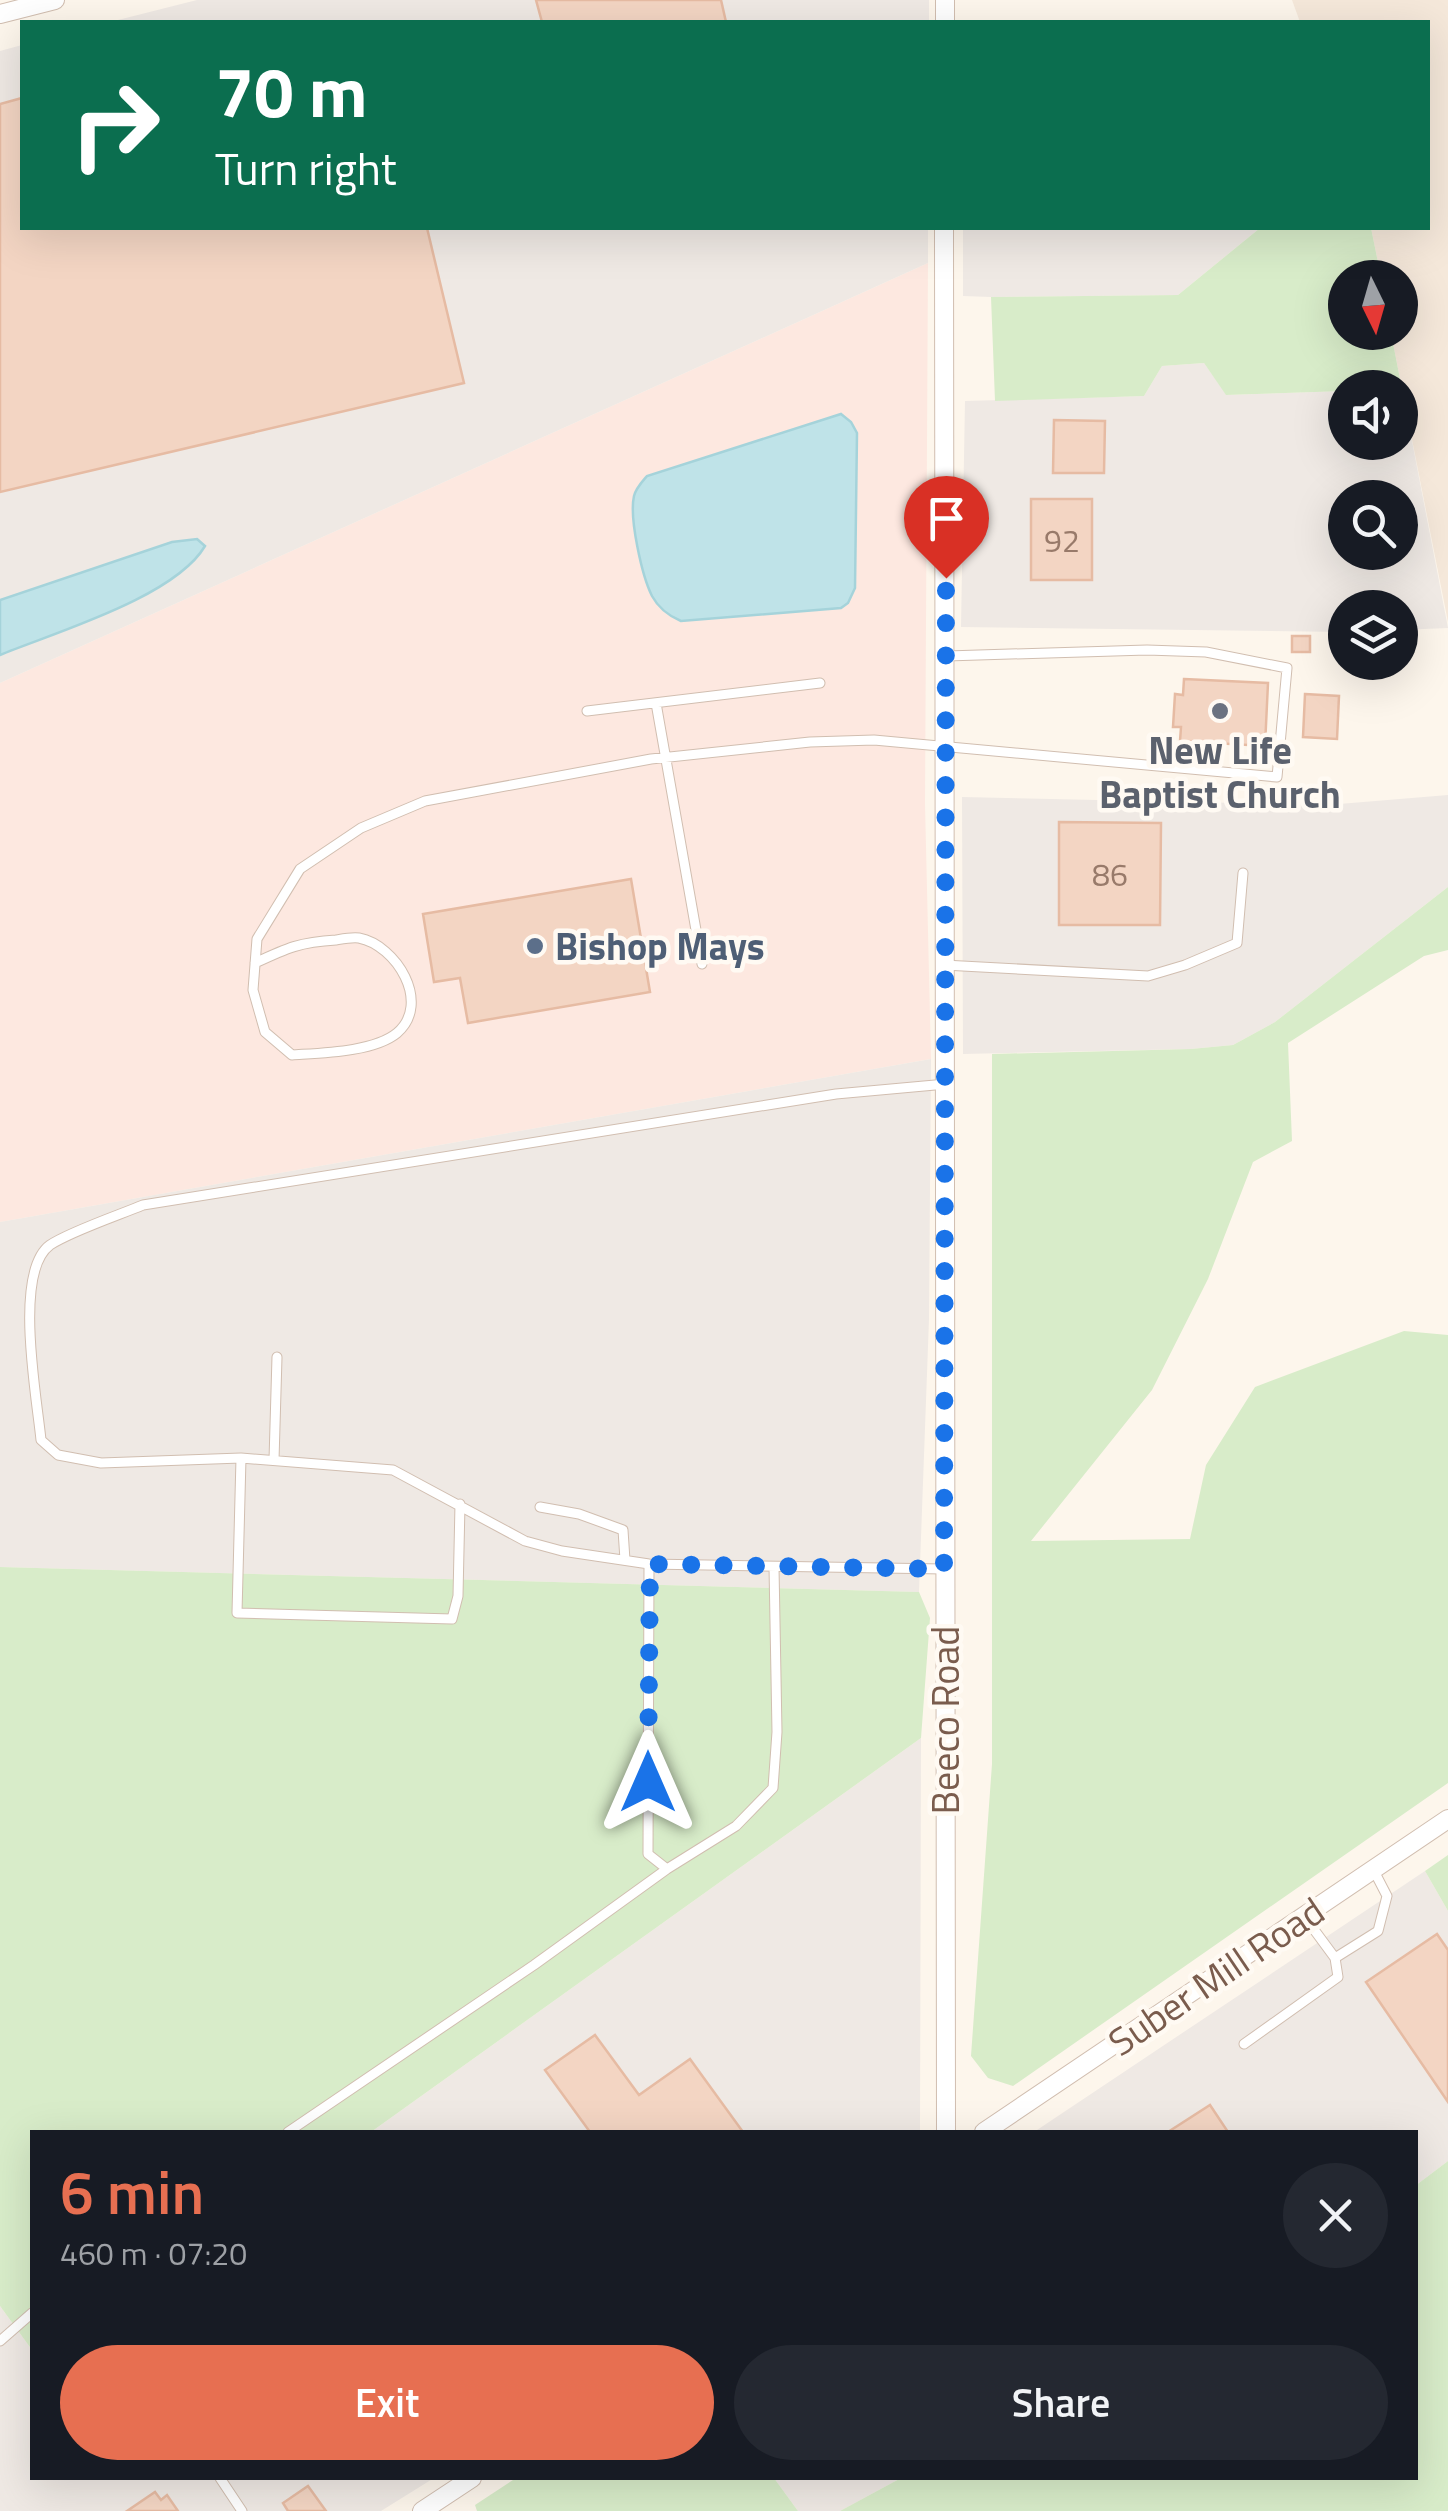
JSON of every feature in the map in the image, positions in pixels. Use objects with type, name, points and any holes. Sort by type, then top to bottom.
[{"type":"street","points":[[0,14],[55,0]]},
{"type":"street","name":"Beeco Road","points":[[944,230],[946,2130]]},
{"type":"street","name":"Suber Mill Road","points":[[987,2130],[1448,1818]]},
{"type":"street","points":[[422,2511],[469,2480]]},
{"type":"lane","points":[[255,963],[299,942],[360,938],[390,953],[410,986],[410,1013],[397,1033],[350,1051],[292,1055],[265,1032],[252,990],[257,940],[300,869],[361,828],[424,801],[666,758],[842,741],[947,745],[1277,777],[1287,668],[1206,652],[947,656]]},
{"type":"lane","points":[[587,710],[820,683]]},
{"type":"lane","points":[[656,703],[702,964]]},
{"type":"lane","points":[[944,965],[1148,976],[1185,966],[1237,943],[1243,873]]},
{"type":"lane","points":[[944,1569],[650,1564],[562,1551],[525,1541],[393,1470],[242,1458],[101,1463],[58,1455],[41,1440],[31,1343],[30,1280],[48,1246],[143,1205],[818,1097],[946,1084]]},
{"type":"lane","points":[[274,1460],[277,1357]]},
{"type":"lane","points":[[242,1458],[237,1613],[452,1619],[458,1596],[460,1504]]},
{"type":"lane","points":[[540,1508],[579,1514],[623,1530],[625,1560]]},
{"type":"lane","points":[[650,1564],[648,1854],[667,1869]]},
{"type":"lane","points":[[291,2130],[534,1965],[667,1869],[736,1826],[773,1788],[777,1732],[774,1567]]},
{"type":"lane","points":[[1335,1958],[1378,1931],[1387,1896],[1373,1869]]},
{"type":"lane","points":[[1244,2044],[1338,1977],[1335,1958],[1304,1916]]},
{"type":"lane","points":[[0,2341],[30,2316]]},
{"type":"lane","points":[[221,2480],[242,2511]]},
{"type":"shaded area","points":[[197,0],[929,0],[929,20],[118,20]]},
{"type":"shaded area","points":[[1292,0],[1448,0],[1448,622],[1416,460],[1418,370],[1398,370],[1394,350],[1418,350],[1418,260],[1378,260],[1371,230],[1430,230],[1430,20],[1299,20]]},
{"type":"shaded area","points":[[20,46],[20,230],[928,230],[928,263],[0,683],[0,51]]},
{"type":"shaded area","points":[[963,230],[1258,230],[1178,295],[963,296]]},
{"type":"shaded area","points":[[928,263],[925,804],[931,1059],[0,1222],[0,683]]},
{"type":"shaded area","points":[[1204,363],[1227,395],[1328,392],[1328,460],[1416,460],[1448,628],[1418,629],[1418,590],[1328,590],[1328,632],[961,627],[965,401],[1144,396],[1162,366]]},
{"type":"shaded area","points":[[1448,795],[1448,887],[1275,1022],[1233,1045],[963,1054],[962,797],[1327,805]]},
{"type":"shaded area","points":[[931,1059],[929,1319],[919,1592],[0,1567],[0,1222]]},
{"type":"shaded area","points":[[921,1738],[920,2130],[374,2130]]},
{"type":"shaded area","points":[[1425,1871],[1448,1911],[1448,2161],[1418,2184],[1418,2130],[1037,2130]]},
{"type":"shaded area","points":[[0,2306],[30,2347],[30,2480],[431,2480],[381,2511],[0,2511]]},
{"type":"shaded area","points":[[775,2480],[897,2480],[840,2511],[798,2511]]},
{"type":"green space","points":[[1258,230],[1371,230],[1378,260],[1328,260],[1328,350],[1394,350],[1398,370],[1328,370],[1328,392],[1226,395],[1204,363],[1162,366],[1144,396],[995,401],[991,297],[1178,295]]},
{"type":"green space","points":[[1448,887],[1448,950],[1424,956],[1288,1043],[1292,1141],[1253,1162],[1208,1279],[1152,1390],[1031,1541],[1190,1539],[1206,1465],[1255,1387],[1404,1331],[1448,1335],[1448,1783],[1013,2086],[988,2078],[971,2056],[992,1764],[992,1054],[1233,1045],[1275,1022]]},
{"type":"green space","points":[[0,1567],[919,1592],[930,1618],[921,1738],[374,2130],[30,2130],[30,2347],[0,2306]]},
{"type":"green space","points":[[1448,1855],[1448,1911],[1425,1871]]},
{"type":"green space","points":[[1448,2161],[1448,2511],[840,2511],[897,2480],[1418,2480],[1418,2184]]},
{"type":"green space","points":[[513,2480],[775,2480],[798,2511],[477,2511],[475,2505]]},
{"type":"water","points":[[841,414],[857,433],[855,588],[848,603],[841,608],[681,621],[661,608],[644,575],[633,518],[635,493],[647,476]]},
{"type":"water","points":[[197,539],[205,546],[190,564],[142,597],[0,655],[0,600],[172,542]]},
{"type":"building","points":[[536,0],[721,0],[726,20],[541,20]]},
{"type":"building","points":[[20,99],[20,230],[427,230],[464,383],[0,492],[0,104]]},
{"type":"building","points":[[1054,420],[1105,421],[1104,473],[1053,473]]},
{"type":"building","points":[[1031,499],[1092,499],[1092,580],[1031,580]]},
{"type":"building","points":[[1292,636],[1310,636],[1310,652],[1292,652]]},
{"type":"building","name":"New Life Baptist Church","points":[[1184,679],[1268,683],[1265,746],[1180,741],[1181,727],[1173,727],[1175,694],[1183,695]]},
{"type":"building","points":[[1305,694],[1339,696],[1337,739],[1303,737]]},
{"type":"building","points":[[1059,822],[1161,823],[1160,925],[1059,925]]},
{"type":"building","name":"Bishop Mays","points":[[631,879],[650,992],[468,1023],[460,978],[434,982],[423,914]]},
{"type":"building","points":[[1437,1934],[1448,1950],[1448,2102],[1366,1982]]},
{"type":"building","points":[[595,2035],[639,2095],[690,2059],[742,2130],[589,2130],[545,2070]]},
{"type":"building","points":[[1210,2105],[1227,2130],[1171,2130]]},
{"type":"building","points":[[308,2486],[326,2511],[288,2511],[283,2503]]},
{"type":"building","points":[[155,2492],[161,2500],[167,2495],[178,2511],[127,2511]]},
{"type":"place","name":"New Life Baptist Church","points":[[1220,711]]},
{"type":"place","name":"Bishop Mays","points":[[535,946]]},
{"type":"route","points":[[648,1782],[650,1564],[944,1569],[946,578]]}]
